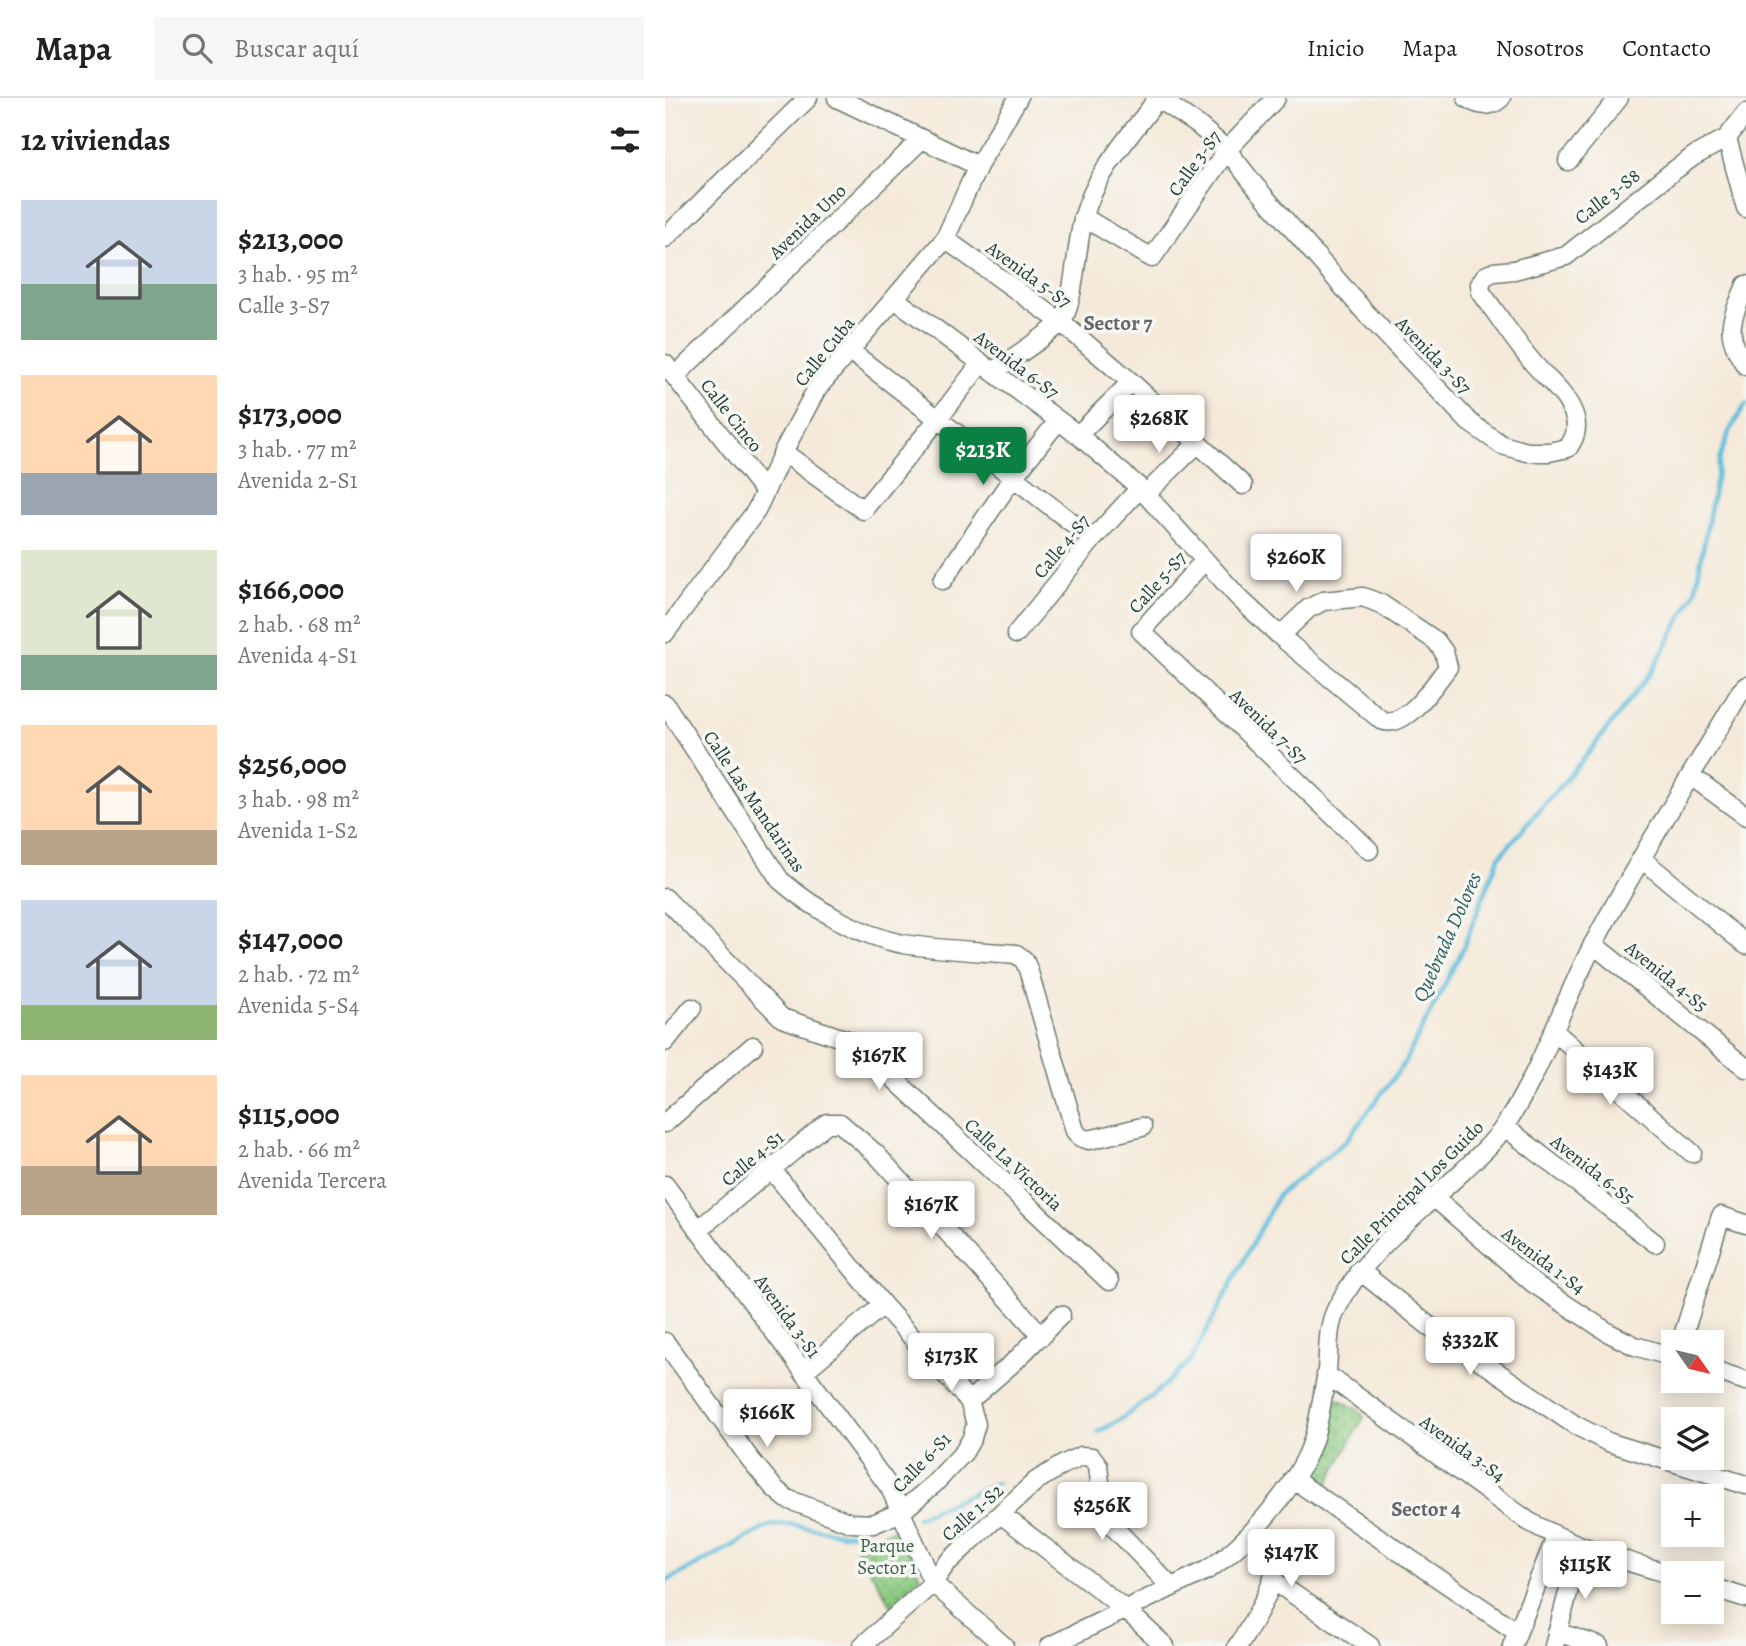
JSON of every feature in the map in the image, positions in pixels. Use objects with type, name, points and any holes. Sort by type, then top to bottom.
[{"type":"street","points":[[665,238],[808,98]]},
{"type":"street","points":[[837,98],[978,166]]},
{"type":"street","name":"Calle Cuba","points":[[665,633],[756,511],[816,390],[945,239],[978,166],[1018,98]]},
{"type":"street","points":[[783,452],[863,510],[939,418],[987,367],[1061,322],[1068,305],[1083,217],[1100,178],[1158,98]]},
{"type":"street","name":"Avenida 3-S7","points":[[1158,98],[1198,125],[1227,150],[1255,187],[1364,311],[1469,422],[1503,445],[1527,453],[1567,448],[1576,436],[1575,418],[1566,401],[1547,376],[1531,361],[1481,292],[1480,284]]},
{"type":"street","name":"Calle 3-S7","points":[[1083,217],[1152,258],[1227,150],[1276,98]]},
{"type":"street","points":[[1467,98],[1477,105],[1494,102]]},
{"type":"street","points":[[1568,161],[1619,98]]},
{"type":"street","name":"Calle 3-S8","points":[[1480,284],[1485,276],[1494,272],[1514,270],[1566,256],[1693,156],[1727,138],[1746,113]]},
{"type":"street","points":[[1727,138],[1746,208]]},
{"type":"street","name":"Avenida Uno","points":[[670,370],[922,139]]},
{"type":"street","name":"Avenida 5-S7","points":[[945,239],[1061,322],[1243,485]]},
{"type":"street","points":[[1746,285],[1731,327],[1733,347],[1746,366]]},
{"type":"street","name":"Avenida 6-S7","points":[[895,299],[1078,435],[1143,491],[1238,597],[1280,636],[1369,712],[1388,723],[1399,721],[1411,712],[1448,667],[1444,652],[1436,641],[1381,604],[1363,597],[1323,601],[1308,609],[1280,636]]},
{"type":"street","points":[[850,351],[1093,539]]},
{"type":"street","name":"Calle Cinco","points":[[670,370],[765,492]]},
{"type":"street","points":[[1078,435],[1131,382]]},
{"type":"street","points":[[943,580],[1014,476],[1058,421]]},
{"type":"street","name":"Calle 4-S7","points":[[1016,634],[1093,539],[1198,443]]},
{"type":"street","name":"Calle 5-S7","points":[[1141,631],[1205,560]]},
{"type":"street","name":"Avenida 7-S7","points":[[1141,631],[1369,850]]},
{"type":"street","name":"Calle Principal Los Guido","points":[[1050,1646],[1228,1557],[1254,1531],[1293,1479],[1310,1450],[1327,1374],[1327,1340],[1336,1308],[1359,1270],[1484,1151],[1505,1127],[1527,1090],[1593,944],[1744,691]]},
{"type":"street","name":"Calle Las Mandarinas","points":[[665,704],[780,880],[797,896],[835,918],[875,936],[902,944],[1016,954],[1024,960],[1028,969],[1075,1130],[1080,1137],[1089,1140],[1142,1128]]},
{"type":"street","points":[[1692,776],[1746,816]]},
{"type":"street","points":[[1642,859],[1746,945]]},
{"type":"street","name":"Calle La Victoria","points":[[665,898],[782,1018],[856,1043],[1109,1281]]},
{"type":"street","name":"Avenida 4-S5","points":[[1593,944],[1746,1068]]},
{"type":"street","points":[[665,1042],[692,1008]]},
{"type":"street","points":[[1554,1031],[1692,1153]]},
{"type":"street","points":[[665,1123],[753,1046]]},
{"type":"street","name":"Calle 4-S1","points":[[699,1229],[827,1123],[834,1121],[840,1123],[876,1154],[1042,1336]]},
{"type":"street","name":"Avenida 6-S5","points":[[1505,1127],[1655,1243]]},
{"type":"street","points":[[771,1169],[883,1305],[969,1401],[1042,1336],[1061,1315]]},
{"type":"street","name":"Avenida 3-S1","points":[[665,1185],[890,1488],[933,1583]]},
{"type":"street","name":"Avenida 1-S4","points":[[1435,1198],[1533,1283],[1609,1333],[1635,1346],[1661,1354]]},
{"type":"street","points":[[1685,1330],[1721,1216],[1746,1224]]},
{"type":"street","points":[[1359,1270],[1429,1325],[1575,1425],[1608,1442],[1746,1485]]},
{"type":"street","points":[[803,1372],[883,1305]]},
{"type":"street","points":[[665,1342],[750,1459],[787,1499],[851,1522],[873,1524],[901,1512]]},
{"type":"street","name":"Avenida 3-S4","points":[[1327,1374],[1528,1521],[1580,1547],[1661,1571]]},
{"type":"street","points":[[1724,1374],[1746,1381]]},
{"type":"street","name":"Calle 6-S1","points":[[901,1512],[964,1452],[972,1438],[975,1424],[969,1401]]},
{"type":"street","name":"Calle 1-S2","points":[[862,1646],[933,1583],[946,1563],[1002,1515],[1036,1481],[1081,1456],[1092,1457],[1098,1465],[1104,1517],[1171,1587]]},
{"type":"street","points":[[1293,1479],[1514,1639],[1556,1537]]},
{"type":"street","points":[[1002,1515],[1125,1609],[1165,1646]]},
{"type":"street","points":[[1241,1645],[1274,1581],[1275,1556],[1270,1544],[1254,1531]]},
{"type":"street","points":[[1580,1547],[1555,1639],[1599,1646]]},
{"type":"street","points":[[1274,1581],[1370,1646]]},
{"type":"street","points":[[933,1583],[1004,1646]]},
{"type":"street","points":[[1724,1591],[1746,1598]]},
{"type":"green space","points":[[1338,1399],[1357,1409],[1364,1417],[1322,1494],[1307,1486],[1327,1442],[1333,1404]]},
{"type":"green space","name":"Parque Sector 1","points":[[898,1528],[923,1583],[893,1608],[855,1545]]},
{"type":"waterway","name":"Quebrada Dolores","points":[[1098,1432],[1120,1420],[1156,1393],[1191,1360],[1278,1195],[1346,1141],[1403,1065],[1461,953],[1499,857],[1586,756],[1653,670],[1695,592],[1720,457],[1730,430],[1746,404]]},
{"type":"waterway","name":"Quebrada Dolores","points":[[917,1517],[997,1483]]},
{"type":"waterway","name":"Quebrada Dolores","points":[[665,1582],[769,1526],[790,1524],[844,1534],[863,1532]]},
{"type":"district","name":"Sector 7","points":[[1118,323]]},
{"type":"district","name":"Sector 4","points":[[1426,1509]]}]
